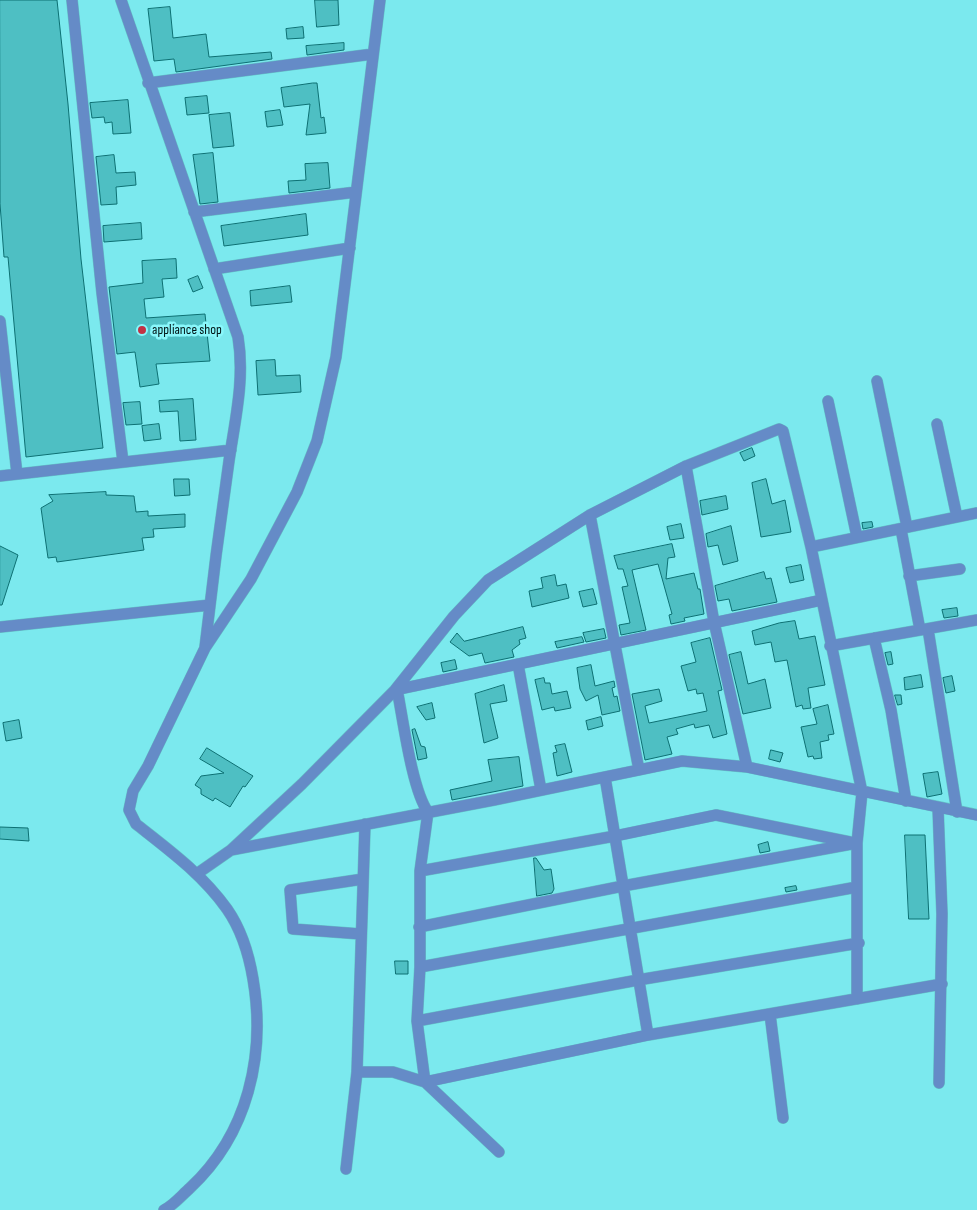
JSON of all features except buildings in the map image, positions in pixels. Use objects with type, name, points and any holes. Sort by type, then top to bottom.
[{"type":"street","points":[[72,0],[102,293],[123,462]]},
{"type":"street","points":[[121,0],[240,347],[241,381],[205,648]]},
{"type":"street","points":[[167,1210],[211,1166],[238,1120],[253,1079],[258,1047],[257,1007],[247,952],[227,909],[198,873],[136,824],[129,810],[133,790],[148,766],[205,648],[251,578],[298,492],[312,459],[336,356],[380,0]]},
{"type":"street","points":[[148,83],[373,54]]},
{"type":"street","points":[[194,212],[356,192]]},
{"type":"street","points":[[214,269],[350,248]]},
{"type":"street","points":[[0,321],[17,474]]},
{"type":"street","points":[[877,381],[904,528],[909,576],[924,629],[957,812]]},
{"type":"street","points":[[828,401],[857,537]]},
{"type":"street","points":[[937,424],[956,517]]},
{"type":"street","points":[[198,873],[231,850],[302,784],[396,689],[475,591],[500,571],[590,515],[686,466],[775,429],[782,430],[811,547],[830,646],[862,792],[858,843],[859,943],[857,999]]},
{"type":"street","points":[[0,476],[231,450]]},
{"type":"street","points":[[686,466],[714,622],[747,767]]},
{"type":"street","points":[[811,547],[977,513]]},
{"type":"street","points":[[590,515],[639,770]]},
{"type":"street","points":[[909,576],[960,569]]},
{"type":"street","points":[[396,689],[822,600]]},
{"type":"street","points":[[0,627],[210,605]]},
{"type":"street","points":[[830,646],[977,620]]},
{"type":"street","points":[[874,638],[891,710],[906,801]]},
{"type":"street","points":[[518,664],[541,790]]},
{"type":"street","points":[[396,689],[409,753],[423,805],[428,812],[420,871],[420,967],[417,1021],[425,1082]]},
{"type":"street","points":[[231,850],[682,761],[747,767],[977,815]]},
{"type":"street","points":[[606,776],[648,1035]]},
{"type":"street","points":[[938,808],[942,914],[939,1083]]},
{"type":"street","points":[[420,871],[615,836],[716,815],[858,843]]},
{"type":"street","points":[[346,1169],[356,1072],[365,824]]},
{"type":"street","points":[[419,927],[623,886],[858,843]]},
{"type":"street","points":[[361,934],[293,929],[290,890],[363,879]]},
{"type":"street","points":[[420,967],[857,887]]},
{"type":"street","points":[[417,1021],[638,980],[859,943]]},
{"type":"street","points":[[425,1082],[648,1035],[942,984]]},
{"type":"street","points":[[770,1014],[783,1118]]},
{"type":"street","points":[[356,1072],[393,1072],[425,1082],[498,1152]]},
{"type":"place","name":"appliance shop","points":[[142,330]]}]
